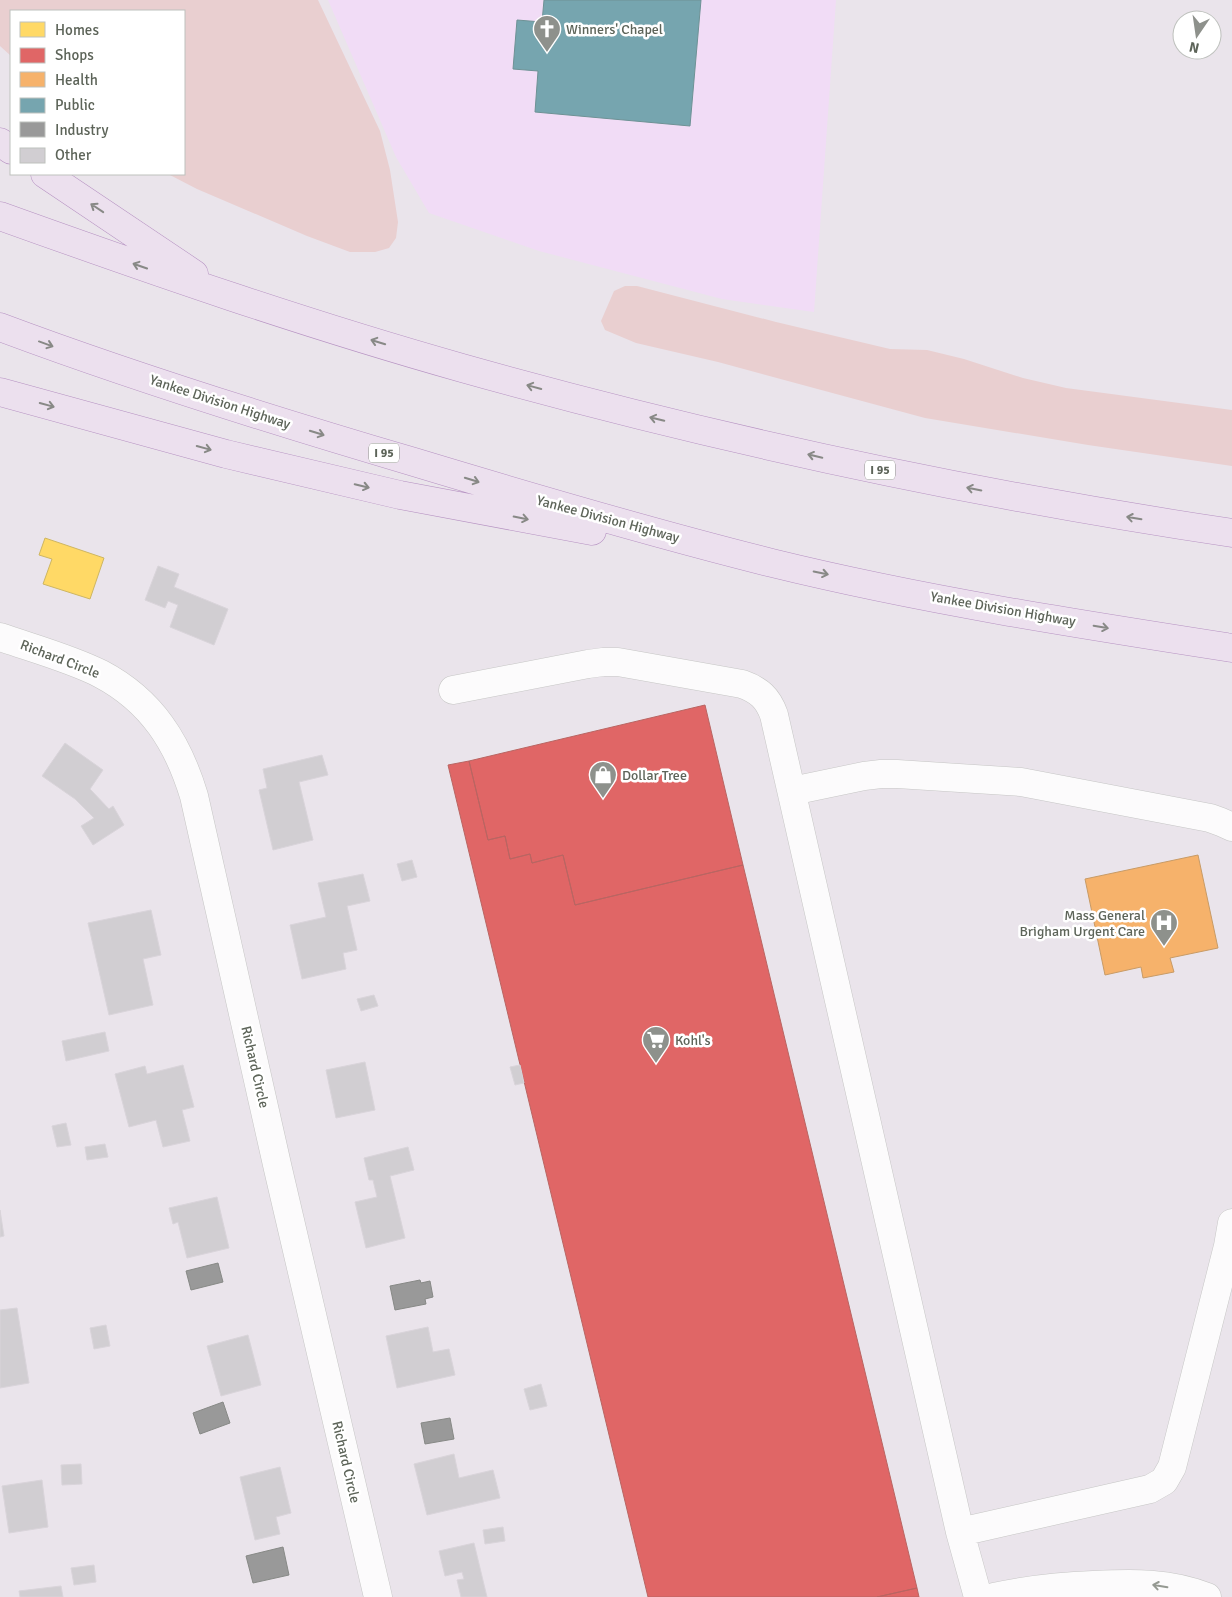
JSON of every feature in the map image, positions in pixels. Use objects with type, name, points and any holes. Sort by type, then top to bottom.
[{"type":"highway","points":[[46,175],[224,294]]},
{"type":"highway","name":"I 95","points":[[0,216],[224,294],[460,367],[581,400],[820,458],[940,483],[1182,526],[1232,533]]},
{"type":"highway","name":"Yankee Division Highway","points":[[0,327],[175,389],[296,427],[532,498],[773,563],[893,589],[1016,612],[1232,648]]},
{"type":"highway","points":[[0,392],[226,454],[400,495],[773,563]]},
{"type":"highway","points":[[1182,526],[1232,528]]},
{"type":"street","name":"Richard Circle","points":[[0,637],[99,673],[130,694],[149,710],[178,750],[194,796],[278,1169],[378,1597]]},
{"type":"street","points":[[453,690],[603,662],[618,662],[742,684],[759,691],[771,706],[774,715],[960,1532],[998,1596],[1041,1588],[1137,1583],[1160,1585],[1207,1597]]},
{"type":"street","points":[[792,791],[881,774],[1006,780],[1036,784],[1210,818],[1232,827]]},
{"type":"street","points":[[960,1532],[1150,1489],[1164,1482],[1172,1467],[1232,1224]]},
{"type":"shaded area","points":[[0,0],[318,0],[380,131],[390,170],[398,222],[396,238],[389,248],[375,252],[350,252],[307,236],[197,189],[170,175],[185,175],[185,10],[10,10],[10,55],[0,46]]},
{"type":"shaded area","points":[[328,0],[836,0],[814,312],[722,299],[539,251],[429,213],[396,157]]},
{"type":"shaded area","points":[[625,286],[637,286],[890,349],[927,350],[964,359],[1023,378],[1066,388],[1232,410],[1232,466],[925,418],[718,362],[636,343],[605,330],[601,321],[614,291]]},
{"type":"building: Homes","points":[[45,538],[104,558],[90,599],[43,584],[52,559],[39,555]]},
{"type":"building: Shops","name":"Dollar Tree","points":[[705,705],[743,865],[575,905],[563,855],[532,863],[530,854],[510,859],[505,836],[488,840],[469,761]]},
{"type":"building: Shops","name":"Kohl's","points":[[469,761],[488,840],[505,836],[510,859],[530,854],[532,863],[563,855],[575,905],[743,865],[917,1588],[877,1597],[648,1597],[448,765]]},
{"type":"building: Shops","points":[[917,1588],[919,1597],[877,1597]]},
{"type":"building: Health","points":[[1198,855],[1218,948],[1170,958],[1174,972],[1143,978],[1141,967],[1105,975],[1085,879]]},
{"type":"building: Public","points":[[544,0],[701,0],[690,126],[535,112],[538,71],[513,69],[517,20],[542,22]]},
{"type":"building: Industry","points":[[218,1263],[223,1282],[191,1290],[186,1271]]},
{"type":"building: Industry","points":[[420,1280],[421,1283],[430,1281],[433,1297],[425,1299],[426,1304],[395,1310],[390,1286]]},
{"type":"building: Industry","points":[[223,1402],[230,1423],[200,1434],[193,1413]]},
{"type":"building: Industry","points":[[450,1418],[454,1439],[425,1444],[421,1423]]},
{"type":"building: Industry","points":[[283,1547],[289,1575],[253,1583],[246,1556]]},
{"type":"building: Other","points":[[158,566],[179,574],[174,587],[228,609],[214,645],[170,627],[178,605],[168,601],[165,608],[145,600]]},
{"type":"building: Other","points":[[65,743],[103,770],[90,789],[109,809],[113,806],[124,825],[93,845],[81,826],[94,818],[75,799],[42,776]]},
{"type":"building: Other","points":[[322,755],[328,775],[299,782],[313,840],[273,850],[259,790],[267,788],[263,769]]},
{"type":"building: Other","points":[[412,860],[417,877],[402,881],[397,864]]},
{"type":"building: Other","points":[[363,874],[370,901],[347,906],[357,950],[343,953],[346,969],[302,979],[290,925],[326,917],[318,883]]},
{"type":"building: Other","points":[[151,910],[161,955],[143,959],[153,1005],[109,1015],[88,923]]},
{"type":"building: Other","points":[[374,995],[378,1006],[361,1011],[357,999]]},
{"type":"building: Other","points":[[105,1032],[109,1051],[66,1061],[62,1041]]},
{"type":"building: Other","points":[[365,1062],[375,1110],[336,1118],[326,1070]]},
{"type":"building: Other","points":[[183,1065],[194,1107],[182,1110],[190,1141],[163,1147],[156,1120],[129,1127],[115,1074],[145,1066],[147,1074]]},
{"type":"building: Other","points":[[520,1065],[524,1083],[515,1085],[510,1067]]},
{"type":"building: Other","points":[[66,1123],[71,1145],[57,1147],[52,1126]]},
{"type":"building: Other","points":[[105,1144],[108,1157],[87,1160],[85,1147]]},
{"type":"building: Other","points":[[408,1147],[414,1170],[390,1176],[405,1238],[366,1248],[355,1202],[377,1197],[373,1180],[369,1180],[364,1158]]},
{"type":"building: Other","points":[[217,1197],[229,1248],[187,1258],[178,1222],[173,1224],[169,1208]]},
{"type":"building: Other","points":[[0,1210],[4,1236],[0,1237]]},
{"type":"building: Other","points":[[17,1308],[29,1383],[0,1388],[0,1310]]},
{"type":"building: Other","points":[[106,1325],[110,1346],[94,1349],[90,1328]]},
{"type":"building: Other","points":[[428,1327],[433,1352],[449,1349],[455,1375],[397,1388],[386,1336]]},
{"type":"building: Other","points":[[248,1335],[261,1385],[221,1396],[207,1346]]},
{"type":"building: Other","points":[[541,1384],[547,1406],[530,1410],[524,1389]]},
{"type":"building: Other","points":[[454,1454],[459,1478],[493,1470],[500,1498],[427,1515],[414,1464]]},
{"type":"building: Other","points":[[81,1464],[82,1484],[62,1485],[61,1465]]},
{"type":"building: Other","points":[[280,1467],[291,1513],[276,1517],[280,1534],[255,1540],[240,1477]]},
{"type":"building: Other","points":[[42,1480],[48,1527],[9,1533],[2,1486]]},
{"type":"building: Other","points":[[503,1527],[505,1541],[485,1544],[483,1530]]},
{"type":"building: Other","points":[[474,1543],[487,1597],[461,1597],[457,1580],[464,1579],[462,1572],[445,1576],[439,1551]]},
{"type":"building: Other","points":[[94,1565],[96,1582],[74,1585],[71,1568]]},
{"type":"building: Other","points":[[61,1586],[63,1597],[20,1597],[19,1591]]},
{"type":"place","name":"Winners' Chapel","points":[[547,53]]},
{"type":"place","name":"Dollar Tree","points":[[603,799]]},
{"type":"place","name":"Mass General Brigham Urgent Care","points":[[1164,947]]},
{"type":"place","name":"Kohl's","points":[[656,1064]]}]
